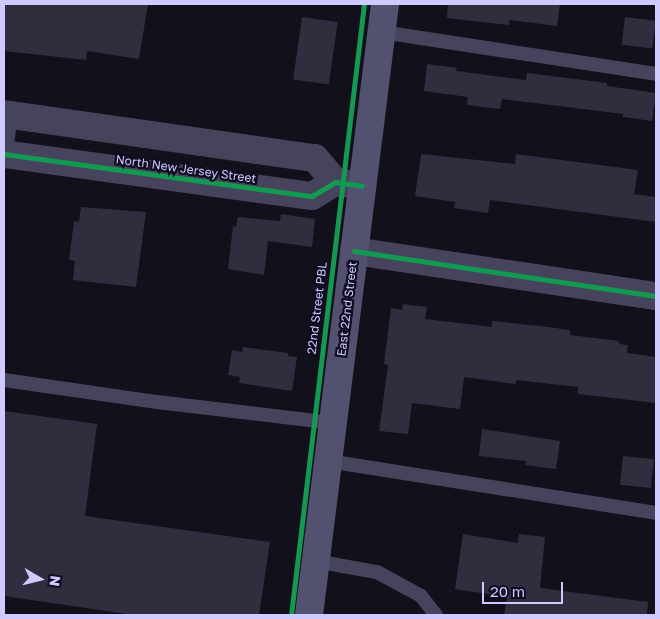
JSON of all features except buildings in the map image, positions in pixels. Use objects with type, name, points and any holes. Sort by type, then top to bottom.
[{"type":"main road","name":"East 22nd Street","points":[[309,615],[385,4]]},
{"type":"street","points":[[7,115],[315,158],[335,182],[362,186]]},
{"type":"street","name":"North New Jersey Street","points":[[5,154],[312,196],[335,182]]},
{"type":"street","points":[[354,251],[656,296]]},
{"type":"lane","points":[[382,32],[656,74]]},
{"type":"lane","points":[[5,154],[7,115]]},
{"type":"lane","points":[[4,380],[332,424]]},
{"type":"lane","points":[[328,461],[656,513]]},
{"type":"lane","points":[[315,561],[377,572],[422,596],[436,615]]},
{"type":"cycle path","name":"22nd Street PBL","points":[[291,615],[364,4]]},
{"type":"cycle path","points":[[4,154],[312,196],[335,182],[362,186]]},
{"type":"cycle path","points":[[354,251],[656,296]]}]
